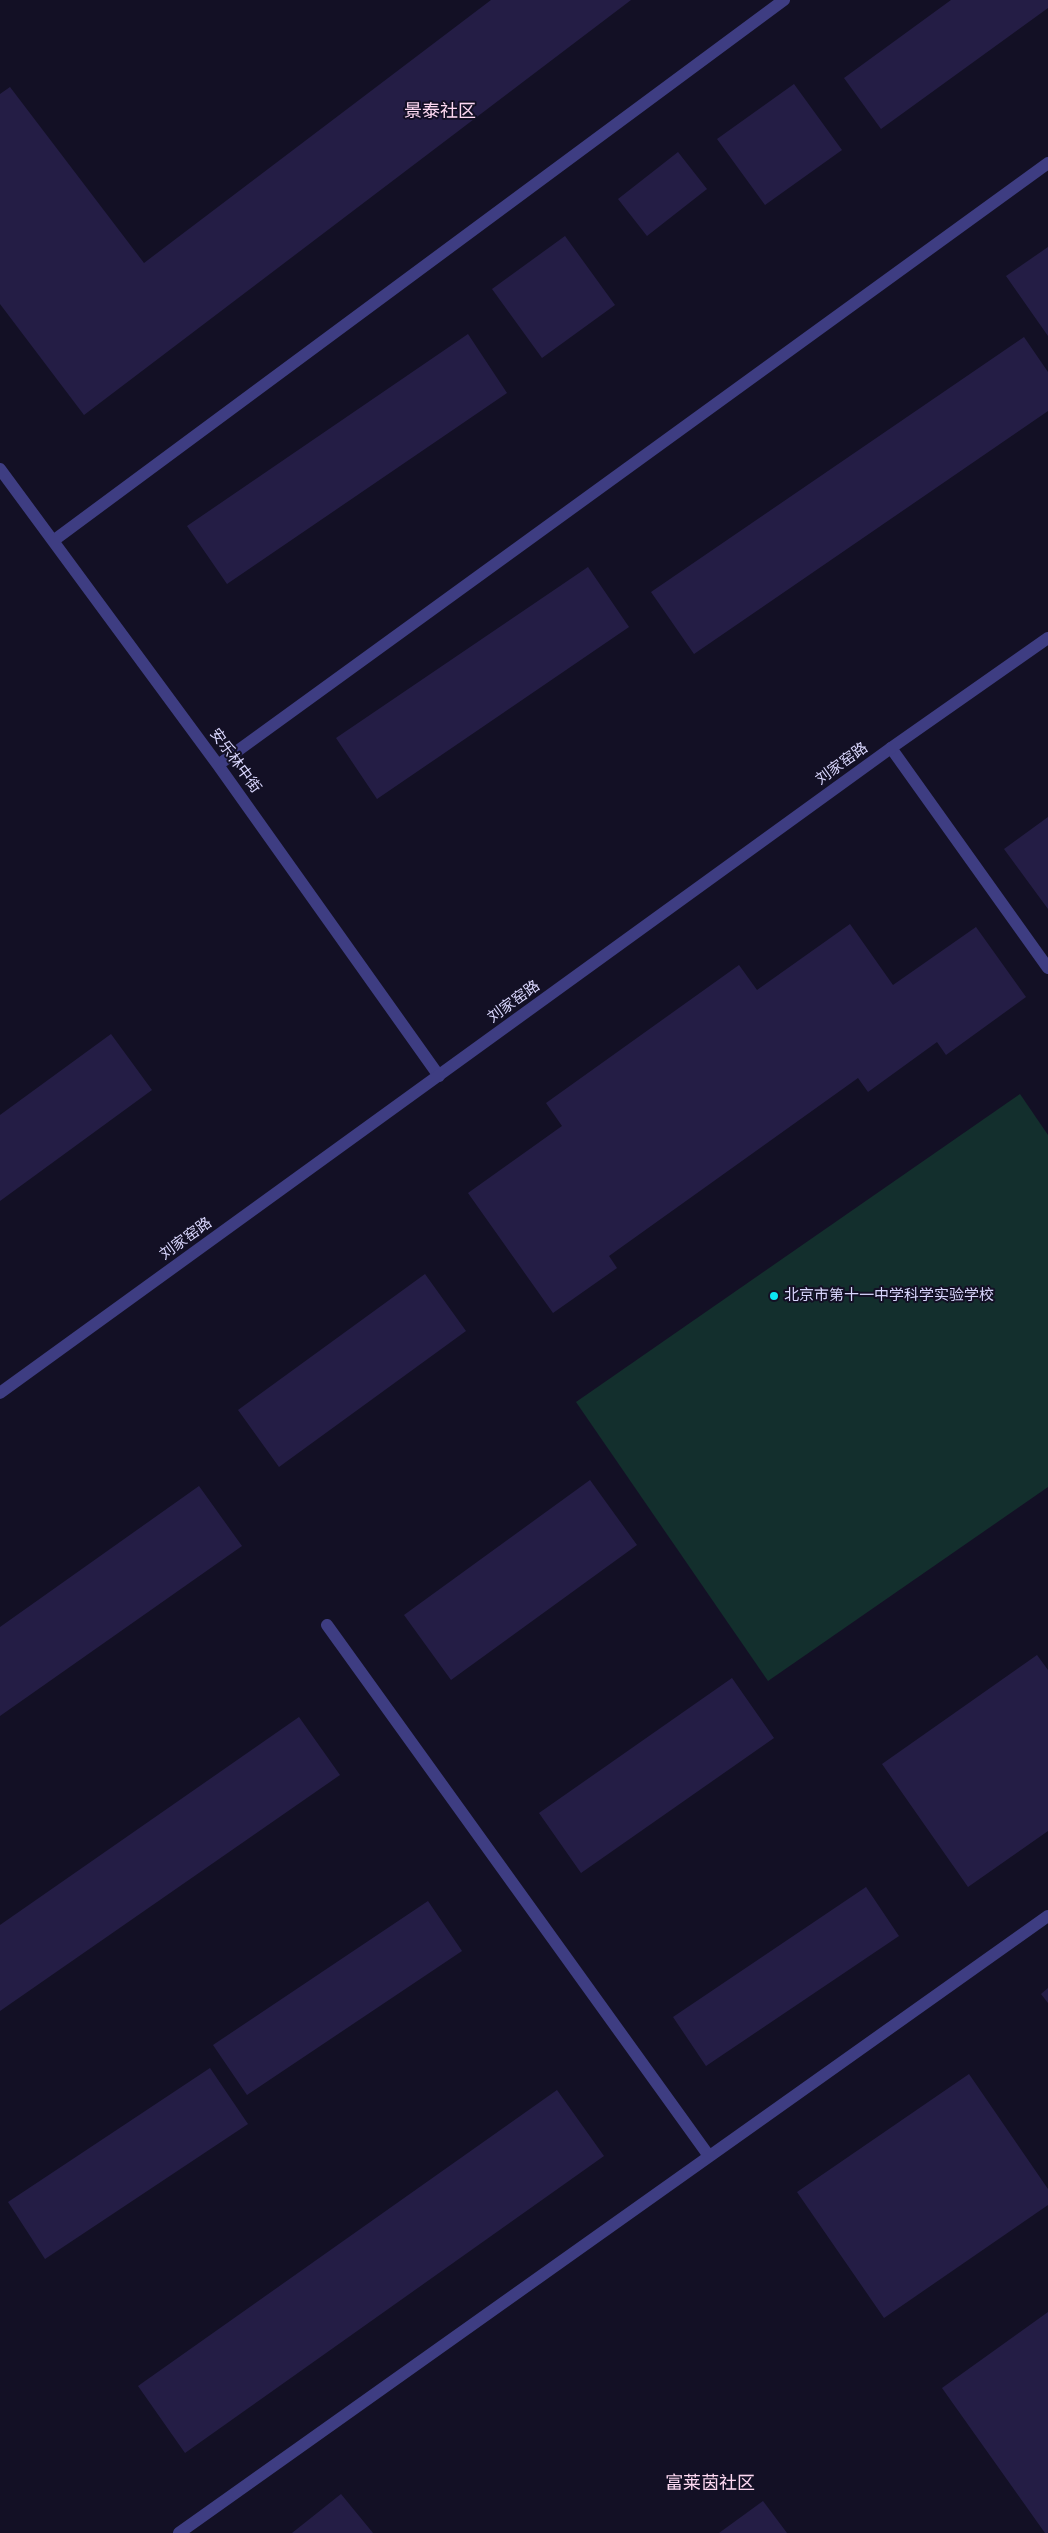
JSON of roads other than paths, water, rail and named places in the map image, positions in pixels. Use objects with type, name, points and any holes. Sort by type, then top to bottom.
[{"type":"street","points":[[53,541],[784,0]]},
{"type":"street","points":[[218,765],[1048,163]]},
{"type":"street","name":"安乐林中街","points":[[0,469],[218,765],[439,1076]]},
{"type":"street","name":"刘家窑路","points":[[0,1393],[891,748],[1048,638]]},
{"type":"street","points":[[891,748],[1048,968]]},
{"type":"street","points":[[327,1626],[709,2156]]},
{"type":"street","points":[[179,2533],[1048,1916]]},
{"type":"place","name":"北京市第十一中学科学实验学校","points":[[774,1296]]},
{"type":"district","name":"景泰社区","points":[[440,112]]},
{"type":"district","name":"富莱茵社区","points":[[710,2484]]}]
